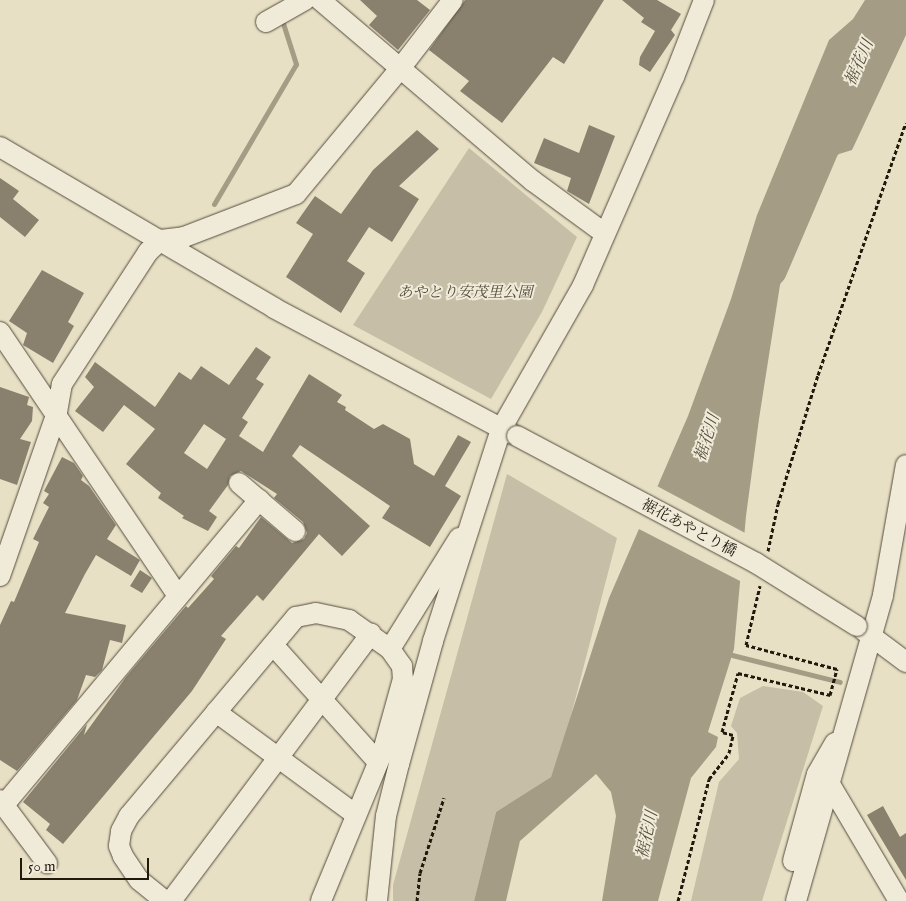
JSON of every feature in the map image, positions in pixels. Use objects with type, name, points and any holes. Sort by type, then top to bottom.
[{"type":"street","points":[[275,18],[305,0]]},
{"type":"street","points":[[320,0],[400,70],[533,181],[604,233]]},
{"type":"street","points":[[0,576],[56,412],[62,384],[148,252],[161,240],[184,237],[296,194],[400,70],[453,0]]},
{"type":"street","points":[[377,901],[385,825],[399,764],[467,532],[509,432],[583,285],[604,233],[674,77],[704,0]]},
{"type":"street","name":"裾花あやとり橋","points":[[0,147],[274,308],[756,563],[865,631],[906,662]]},
{"type":"street","points":[[0,332],[56,412],[178,596]]},
{"type":"street","points":[[796,901],[850,719],[865,631],[883,595],[906,465]]},
{"type":"street","points":[[239,483],[295,531]]},
{"type":"street","points":[[48,863],[2,802],[259,500]]},
{"type":"street","points":[[390,649],[444,560],[459,538],[467,532]]},
{"type":"street","points":[[165,901],[139,880],[123,856],[119,846],[121,831],[129,816],[296,617],[316,613],[349,620],[371,634],[390,649],[402,666],[403,679],[378,762],[321,901]]},
{"type":"street","points":[[172,901],[371,634]]},
{"type":"street","points":[[273,645],[378,762]]},
{"type":"street","points":[[216,712],[356,815]]},
{"type":"street","points":[[782,901],[817,774],[850,719]]},
{"type":"street","points":[[831,786],[899,901]]},
{"type":"path","points":[[766,560],[778,504],[818,376],[906,123]]},
{"type":"path","points":[[678,901],[709,779],[730,753],[733,735],[722,732],[738,673],[830,694],[837,669],[746,645],[761,579]]},
{"type":"path","points":[[417,901],[420,873],[444,798]]},
{"type":"green space","name":"あやとり安茂里公園","points":[[469,148],[577,237],[542,312],[491,399],[353,325]]},
{"type":"green space","points":[[507,474],[617,538],[566,735],[551,777],[496,812],[474,901],[393,901],[393,885]]},
{"type":"green space","points":[[763,686],[803,692],[823,706],[762,901],[691,901],[719,782],[739,759],[737,733],[731,726],[740,698]]},
{"type":"water","points":[[865,0],[906,0],[906,35],[852,150],[839,154],[812,176],[789,230],[795,246],[780,285],[759,419],[746,516],[734,649],[708,732],[718,737],[716,747],[691,778],[658,901],[602,901],[616,816],[611,792],[596,774],[520,841],[506,901],[474,901],[496,812],[551,777],[609,598],[688,416],[731,299],[757,215],[829,40],[853,19]]},
{"type":"pier","points":[[655,485],[747,534],[742,582],[637,528]]},
{"type":"building","points":[[360,0],[417,0],[430,10],[398,50],[369,25],[377,16]]},
{"type":"building","points":[[465,0],[604,0],[564,64],[553,57],[502,123],[460,91],[469,81],[429,50]]},
{"type":"building","points":[[622,0],[657,0],[681,14],[671,30],[675,35],[650,72],[639,65],[640,57],[655,31],[641,22],[644,18]]},
{"type":"building","points":[[589,125],[615,136],[589,204],[567,191],[571,178],[534,163],[544,138],[579,153]]},
{"type":"building","points":[[417,130],[439,149],[399,186],[419,199],[392,242],[369,227],[347,261],[365,273],[341,313],[286,277],[313,234],[296,223],[315,196],[341,214],[373,170]]},
{"type":"building","points":[[0,178],[19,191],[13,199],[39,220],[25,237],[0,217]]},
{"type":"building","points":[[42,270],[84,293],[68,322],[74,326],[53,363],[23,345],[27,333],[9,321]]},
{"type":"building","points":[[256,347],[271,357],[256,379],[264,384],[242,418],[248,422],[239,436],[263,452],[309,374],[342,395],[337,402],[346,407],[345,410],[374,429],[383,424],[410,439],[414,464],[434,476],[458,435],[471,442],[445,486],[461,496],[430,547],[382,518],[390,506],[300,445],[292,456],[370,526],[342,556],[319,534],[263,601],[257,595],[221,636],[226,639],[192,691],[63,844],[46,830],[50,824],[23,802],[87,724],[84,735],[126,677],[186,606],[188,608],[214,579],[211,576],[236,546],[239,548],[261,517],[292,543],[304,539],[307,533],[303,522],[274,498],[277,494],[241,471],[230,476],[228,485],[209,511],[217,517],[208,531],[182,518],[184,516],[158,498],[161,493],[126,464],[155,429],[124,405],[103,432],[75,411],[94,387],[85,377],[95,362],[155,407],[179,372],[191,380],[201,366],[229,385]],"holes":[[[204,424],[226,439],[207,469],[184,453]]]},
{"type":"building","points":[[0,387],[29,397],[27,405],[33,407],[32,421],[20,439],[31,442],[17,485],[0,479]]},
{"type":"building","points":[[62,457],[74,463],[83,476],[81,480],[89,486],[116,525],[107,539],[140,560],[131,576],[96,555],[65,613],[126,625],[122,643],[110,640],[102,670],[95,677],[86,675],[77,700],[17,771],[0,760],[0,625],[11,601],[14,602],[39,542],[33,539],[49,507],[43,503],[49,494],[44,491]]},
{"type":"building","points":[[140,570],[152,578],[142,593],[130,586]]},
{"type":"building","points":[[883,806],[900,837],[906,833],[906,880],[867,815]]},
{"type":"waterway","points":[[214,204],[296,64],[281,17]]},
{"type":"waterway","name":"裾花川","points":[[771,270],[827,139]]},
{"type":"waterway","points":[[732,655],[840,682]]}]
